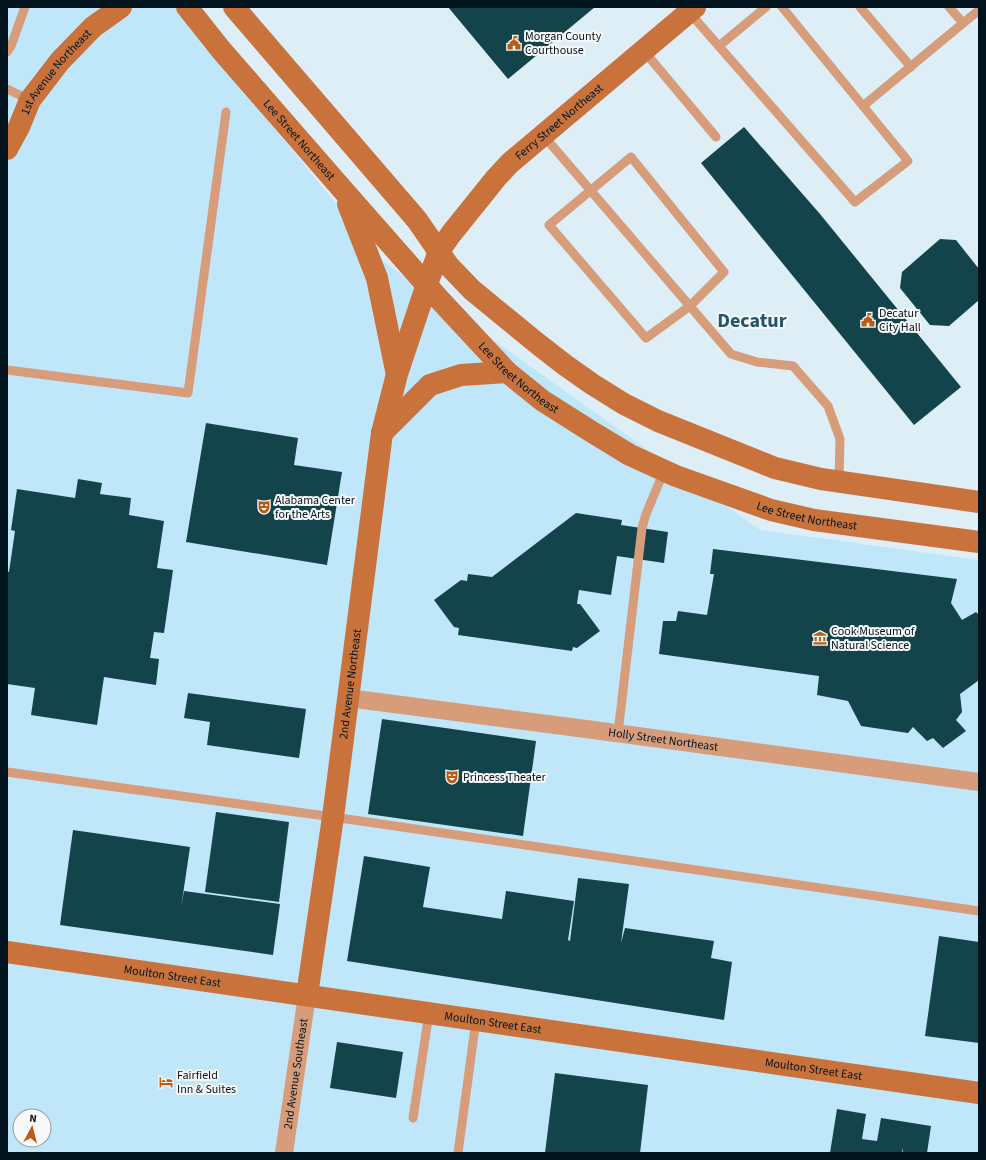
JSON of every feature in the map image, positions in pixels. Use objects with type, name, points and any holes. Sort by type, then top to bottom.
[{"type":"street","name":"1st Avenue Northeast","points":[[7,149],[19,127],[30,100],[60,61],[96,17],[121,7]]},
{"type":"street","name":"Lee Street Northeast","points":[[188,7],[222,51],[342,190],[439,299],[507,372],[543,401],[630,455],[676,476],[771,510],[807,518],[979,542]]},
{"type":"street","points":[[234,7],[417,220],[448,265],[478,295],[565,365],[592,384],[624,404],[658,421],[775,468],[820,479],[979,502]]},
{"type":"street","name":"Ferry Street Northeast","points":[[427,284],[439,251],[451,234],[510,163],[692,10]]},
{"type":"street","points":[[342,190],[377,278],[393,352],[396,374]]},
{"type":"street","points":[[396,374],[427,284]]},
{"type":"street","points":[[382,433],[430,385],[461,375],[507,372]]},
{"type":"street","name":"2nd Avenue Northeast","points":[[307,995],[348,698],[382,433],[396,374]]},
{"type":"street","name":"Holly Street Northeast","points":[[348,698],[979,782]]},
{"type":"street","name":"Moulton Street East","points":[[7,952],[429,1012],[979,1093]]},
{"type":"street","name":"2nd Avenue Southeast","points":[[284,1153],[307,995]]},
{"type":"lane","points":[[7,52],[11,46],[25,7]]},
{"type":"lane","points":[[719,46],[766,7]]},
{"type":"lane","points":[[692,10],[719,46],[854,202],[908,161],[782,7]]},
{"type":"lane","points":[[860,7],[911,66]]},
{"type":"lane","points":[[949,7],[963,23]]},
{"type":"lane","points":[[864,106],[979,10]]},
{"type":"lane","points":[[644,50],[716,137]]},
{"type":"lane","points":[[7,89],[30,100]]},
{"type":"lane","points":[[7,370],[188,393],[226,112]]},
{"type":"lane","points":[[543,135],[731,354],[757,362],[793,366],[828,406],[840,440],[839,482]]},
{"type":"lane","points":[[631,158],[724,272],[690,306],[646,338],[549,225],[631,158]]},
{"type":"lane","points":[[612,733],[642,528],[646,514],[664,471]]},
{"type":"lane","points":[[7,772],[332,817],[979,912]]},
{"type":"lane","points":[[412,1118],[429,1012]]},
{"type":"lane","points":[[458,1153],[476,1019]]},
{"type":"shaded area","points":[[7,7],[174,7],[385,263],[760,530],[979,560],[979,1153],[7,1153]]},
{"type":"building","name":"Morgan County Courthouse","points":[[448,7],[595,7],[508,79]]},
{"type":"building","name":"Decatur City Hall","points":[[744,127],[820,214],[961,387],[914,425],[701,163]]},
{"type":"building","points":[[940,239],[956,240],[979,269],[979,300],[949,326],[930,325],[900,288],[902,272]]},
{"type":"building","name":"Alabama Center for the Arts","points":[[206,423],[298,438],[294,465],[342,472],[327,565],[186,542]]},
{"type":"building","points":[[78,479],[102,483],[100,494],[131,498],[129,515],[164,521],[157,568],[173,570],[164,633],[154,632],[150,658],[159,659],[156,685],[104,677],[97,725],[31,715],[35,688],[7,684],[7,571],[9,572],[15,531],[11,530],[17,489],[75,498]]},
{"type":"building","points":[[576,513],[622,520],[621,525],[668,532],[664,563],[617,556],[611,595],[579,590],[577,604],[580,604],[600,631],[577,648],[573,647],[572,651],[458,635],[459,628],[454,627],[434,600],[461,580],[467,581],[468,574],[492,577]]},
{"type":"building","name":"Cook Museum of Natural Science","points":[[713,549],[957,579],[951,603],[962,620],[976,612],[979,615],[979,680],[960,694],[962,712],[956,720],[966,731],[943,748],[933,738],[927,741],[913,727],[908,733],[861,726],[848,701],[817,695],[819,676],[659,654],[663,621],[676,621],[678,611],[707,615],[714,574],[710,574]]},
{"type":"building","points":[[188,693],[306,709],[299,758],[207,745],[210,722],[184,718]]},
{"type":"building","name":"Princess Theater","points":[[382,719],[536,741],[523,836],[368,814]]},
{"type":"building","points":[[216,812],[289,822],[279,902],[205,892]]},
{"type":"building","points":[[73,830],[190,847],[181,908],[184,891],[280,904],[273,955],[60,925]]},
{"type":"building","points":[[364,856],[430,867],[423,907],[502,919],[506,891],[574,901],[568,940],[570,941],[578,878],[629,884],[621,943],[625,928],[714,941],[711,958],[732,962],[724,1020],[347,961]]},
{"type":"building","points":[[939,936],[979,942],[979,1043],[925,1036]]},
{"type":"building","points":[[337,1042],[403,1052],[396,1098],[330,1088]]},
{"type":"building","points":[[555,1073],[648,1085],[640,1153],[545,1153]]},
{"type":"building","points":[[837,1109],[866,1114],[862,1139],[877,1141],[881,1118],[931,1126],[927,1153],[903,1153],[903,1148],[902,1153],[830,1153]]},
{"type":"place","name":"Morgan County Courthouse","points":[[514,43]]},
{"type":"place","name":"Decatur City Hall","points":[[868,320]]},
{"type":"place","name":"Alabama Center for the Arts","points":[[264,507]]},
{"type":"place","name":"Cook Museum of Natural Science","points":[[820,638]]},
{"type":"place","name":"Princess Theater","points":[[452,777]]},
{"type":"place","name":"Fairfield Inn & Suites","points":[[166,1082]]},
{"type":"district","name":"Decatur","points":[[752,321]]}]
